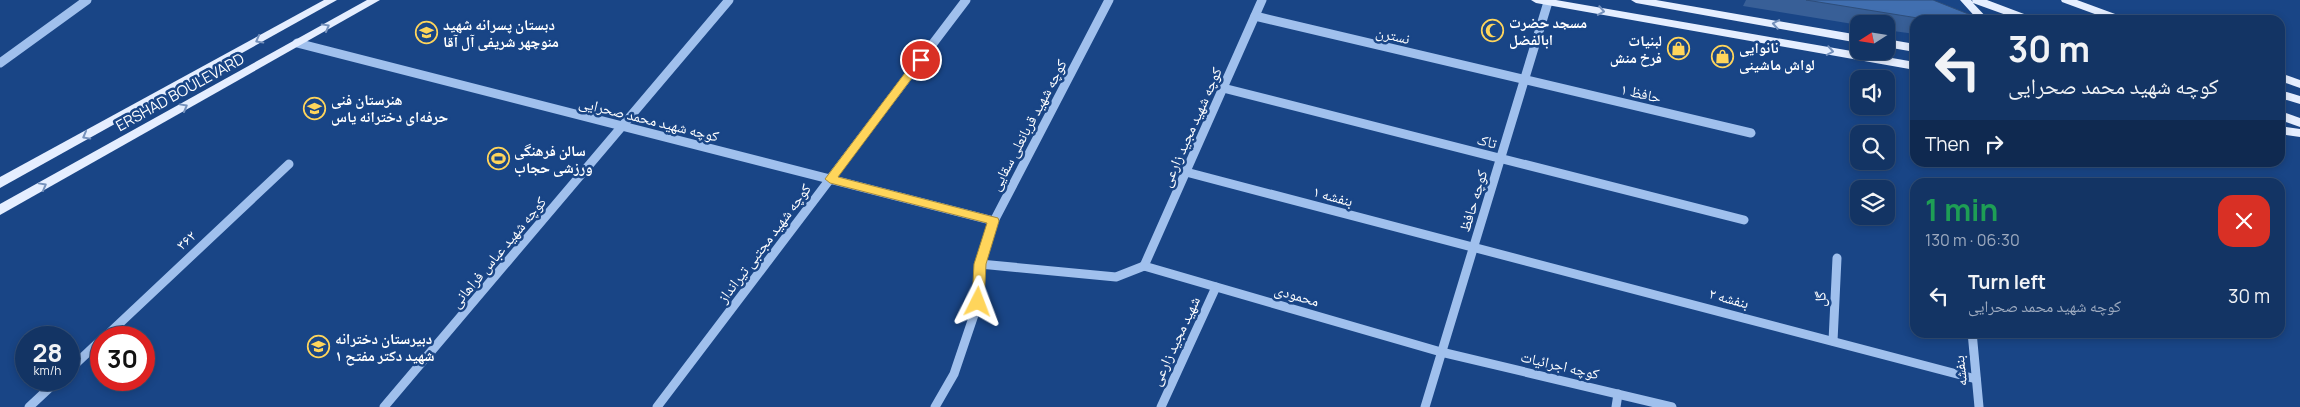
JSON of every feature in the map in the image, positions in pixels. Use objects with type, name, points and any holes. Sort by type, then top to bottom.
[{"type":"main road","name":"ERSHAD BOULEVARD","points":[[0,183],[332,0]]},
{"type":"main road","name":"ERSHAD BOULEVARD","points":[[0,210],[375,0]]},
{"type":"main road","points":[[1536,0],[1910,65]]},
{"type":"main road","points":[[1636,0],[1850,37]]},
{"type":"main road","points":[[1965,0],[1979,15]]},
{"type":"main road","points":[[1977,0],[2018,15]]},
{"type":"main road","points":[[2066,0],[2108,15]]},
{"type":"main road","points":[[1895,45],[1910,47]]},
{"type":"main road","points":[[2285,79],[2300,84]]},
{"type":"main road","points":[[2285,96],[2300,100]]},
{"type":"main road","points":[[2285,117],[2300,123]]},
{"type":"main road","points":[[2285,131],[2300,133]]},
{"type":"street","points":[[0,63],[87,0]]},
{"type":"street","name":"کوچه شهید عباس فراهانی","points":[[384,407],[729,0]]},
{"type":"street","name":"کوچه شهید مجتبی تیرانداز","points":[[657,407],[966,0]]},
{"type":"street","name":"کوچه شهید قربانعلی سقایی","points":[[935,407],[954,374],[978,302],[980,264],[994,221],[1109,0]]},
{"type":"street","name":"کوچه شهید مجید زارعی","points":[[1144,266],[1262,0]]},
{"type":"street","name":"کوچه حافظ","points":[[1425,407],[1548,2]]},
{"type":"street","name":"نسترن","points":[[1255,16],[1524,80]]},
{"type":"street","name":"کوچه شهید محمد صحرایی","points":[[297,44],[994,221]]},
{"type":"street","name":"حافظ ۱","points":[[1524,80],[1751,133]]},
{"type":"street","name":"تاک","points":[[1223,88],[1744,220]]},
{"type":"street","name":"۳۶۲","points":[[116,326],[289,164]]},
{"type":"street","name":"بنفشه ۱","points":[[1186,172],[1473,247]]},
{"type":"street","name":"بنفشه ۲","points":[[1473,247],[1976,379]]},
{"type":"street","name":"گل","points":[[1832,341],[1837,258]]},
{"type":"street","points":[[980,264],[1116,277],[1144,266]]},
{"type":"street","name":"محمودی","points":[[1144,266],[1441,352]]},
{"type":"street","name":"شهید مجید زارعی","points":[[1161,407],[1216,287]]},
{"type":"street","name":"بنفشه","points":[[1973,338],[1979,407]]},
{"type":"street","name":"۳۶۲","points":[[80,360],[90,350]]},
{"type":"street","name":"کوچه اجرائیات","points":[[1441,352],[1672,407]]},
{"type":"street","points":[[29,407],[46,391]]},
{"type":"street","points":[[1616,407],[1618,394]]},
{"type":"building","points":[[1806,0],[1933,0],[1971,15],[1910,15],[1910,17]]},
{"type":"place","name":"مسجد حضرت ابالفضل","points":[[1493,31]]},
{"type":"place","name":"دبستان پسرانه شهید منوچهر شریفی آل آقا","points":[[427,33]]},
{"type":"place","name":"لبنیات فرخ منش","points":[[1678,49]]},
{"type":"place","name":"نانوایی لواش ماشینی","points":[[1723,56]]},
{"type":"place","name":"هنرستان فنی حرفه‌ای دخترانه یاس","points":[[315,108]]},
{"type":"place","name":"سالن فرهنگی ورزشی حجاب","points":[[498,159]]},
{"type":"place","name":"دبیرستان دخترانه شهید دکتر مفتح ۱","points":[[319,347]]},
{"type":"route","points":[[921,60],[830,179],[994,221],[980,264],[978,302]]}]
